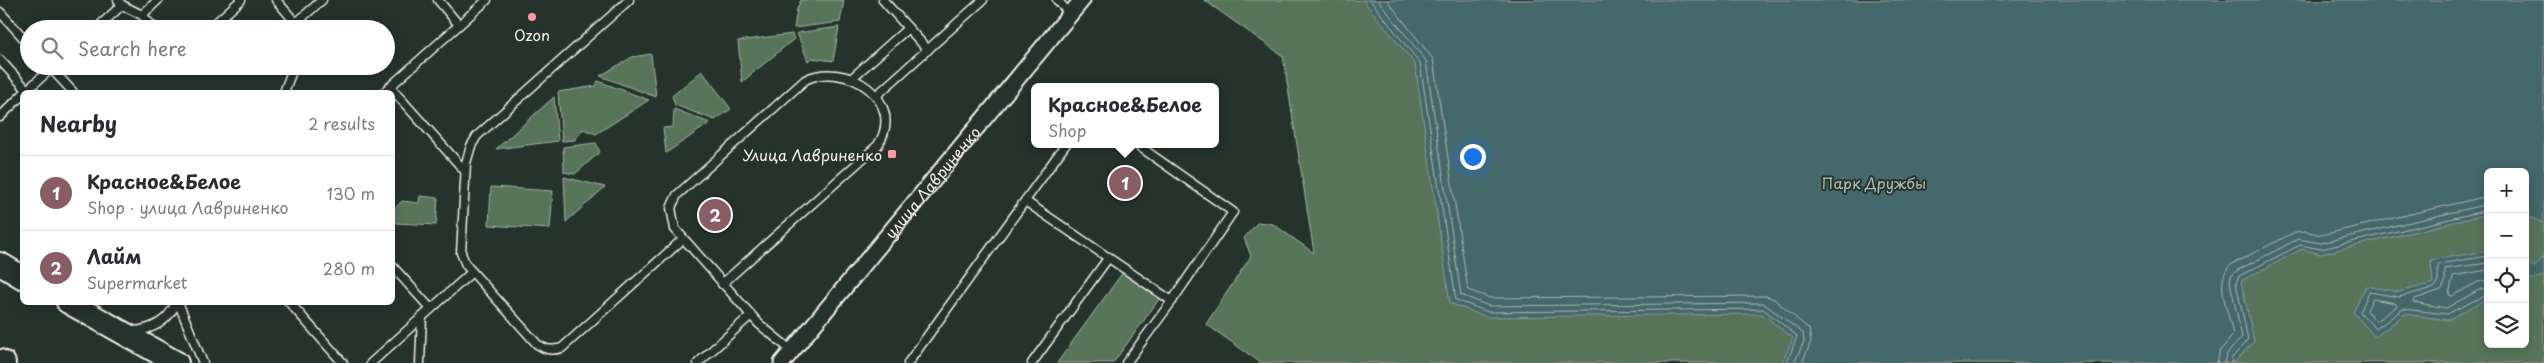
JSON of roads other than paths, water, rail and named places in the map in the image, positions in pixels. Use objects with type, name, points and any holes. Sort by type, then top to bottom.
[{"type":"main road","points":[[0,264],[20,276]]},
{"type":"main road","points":[[73,305],[177,363]]},
{"type":"main road","points":[[0,361],[4,363]]},
{"type":"street","name":"улица Лавриненко","points":[[782,363],[1082,0]]},
{"type":"lane","points":[[142,15],[158,0]]},
{"type":"lane","points":[[219,20],[241,0]]},
{"type":"lane","points":[[276,0],[292,20]]},
{"type":"lane","points":[[303,20],[322,0]]},
{"type":"lane","points":[[438,0],[460,24]]},
{"type":"lane","points":[[387,90],[487,0]]},
{"type":"lane","points":[[629,0],[477,136],[469,152],[465,171],[460,246],[463,260],[537,344],[544,349],[555,350],[562,348],[683,239]]},
{"type":"lane","points":[[883,0],[928,50]]},
{"type":"lane","points":[[876,96],[983,0]]},
{"type":"lane","points":[[1057,0],[1070,14]]},
{"type":"lane","points":[[104,20],[120,3],[142,15],[147,20]]},
{"type":"lane","points":[[0,12],[20,34]]},
{"type":"lane","points":[[852,78],[908,28]]},
{"type":"lane","points":[[0,60],[24,90]]},
{"type":"lane","points":[[29,90],[44,75]]},
{"type":"lane","points":[[59,75],[71,90]]},
{"type":"lane","points":[[285,90],[291,75]]},
{"type":"lane","points":[[722,284],[878,145],[886,122],[882,105],[863,83],[852,78],[821,75],[805,80],[677,195],[672,204],[671,215],[675,229],[683,239],[722,284],[751,315],[792,351]]},
{"type":"lane","points":[[395,98],[465,171]]},
{"type":"lane","points":[[0,117],[20,99]]},
{"type":"lane","points":[[908,363],[1063,148]]},
{"type":"lane","points":[[1126,363],[1234,212],[1142,148]]},
{"type":"lane","points":[[1025,201],[1172,301]]},
{"type":"lane","points":[[1032,363],[1109,257]]},
{"type":"lane","points":[[395,269],[431,309]]},
{"type":"lane","points":[[371,363],[472,272]]},
{"type":"lane","points":[[118,330],[147,330],[168,317],[175,305]]},
{"type":"lane","points":[[178,305],[202,363]]},
{"type":"lane","points":[[292,305],[343,363]]},
{"type":"lane","points":[[698,363],[751,315]]},
{"type":"lane","points":[[420,363],[422,317]]},
{"type":"water","name":"Парк Дружбы","points":[[1363,0],[2544,0],[2544,223],[2529,217],[2529,168],[2484,168],[2484,215],[2320,254],[2302,249],[2241,281],[2254,341],[2234,363],[1782,363],[1793,338],[1762,314],[1486,317],[1450,303],[1415,64]]},
{"type":"water","points":[[2484,252],[2484,300],[2448,320],[2405,314],[2375,337],[2353,312],[2366,286],[2399,292],[2433,283],[2431,260]]},
{"type":"water","points":[[2544,256],[2544,276],[2529,280],[2529,264],[2535,267]]},
{"type":"place","name":"Ozon","points":[[532,17]]},
{"type":"place","name":"Улица Лавриненко","points":[[892,154]]},
{"type":"place","name":"Красное&Белое","points":[[1125,183]]},
{"type":"place","name":"Лайм","points":[[715,215]]}]
